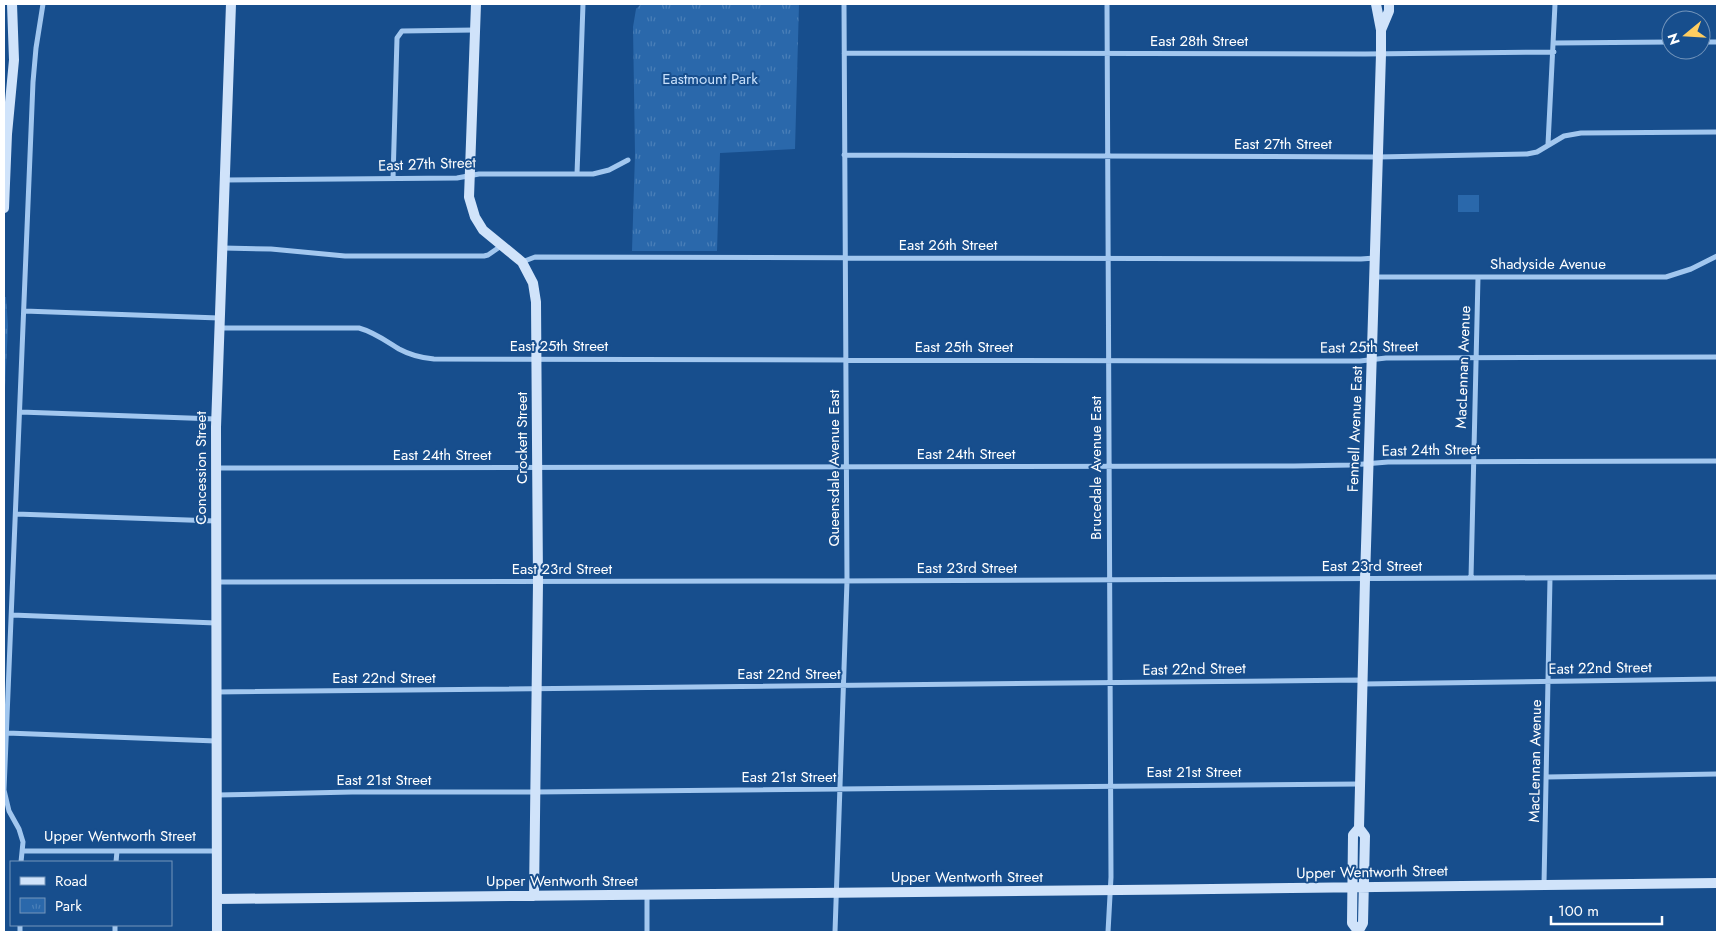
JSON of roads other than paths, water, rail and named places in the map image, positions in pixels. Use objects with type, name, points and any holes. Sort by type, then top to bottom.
[{"type":"main road","points":[[4,208],[6,134],[14,60],[12,4]]},
{"type":"main road","name":"Concession Street","points":[[217,932],[216,419],[231,4]]},
{"type":"main road","name":"Crockett Street","points":[[476,4],[469,197],[474,217],[483,230],[522,262],[534,289],[538,582],[534,896]]},
{"type":"main road","name":"Fennell Avenue East","points":[[1360,828],[1353,835],[1352,887],[1352,923],[1358,932],[1363,923],[1364,886],[1365,836],[1360,828],[1362,682],[1381,54],[1381,30],[1376,4]]},
{"type":"main road","name":"Fennell Avenue East","points":[[1381,30],[1389,11],[1389,4]]},
{"type":"main road","name":"Upper Wentworth Street","points":[[217,899],[836,894],[1717,883]]},
{"type":"street","points":[[22,861],[22,836],[5,798],[33,82],[36,48],[44,4]]},
{"type":"street","points":[[577,174],[583,4]]},
{"type":"street","name":"Queensdale Avenue East","points":[[835,932],[847,581],[844,4]]},
{"type":"street","name":"Brucedale Avenue East","points":[[1107,4],[1110,683],[1110,891],[1108,932]]},
{"type":"street","points":[[1548,144],[1555,4]]},
{"type":"street","points":[[393,179],[397,38],[402,31],[475,30]]},
{"type":"street","points":[[1554,43],[1661,42]]},
{"type":"street","name":"East 28th Street","points":[[844,53],[1381,54],[1554,52]]},
{"type":"street","name":"East 27th Street","points":[[844,155],[1378,157],[1527,154],[1537,152],[1564,136],[1581,133],[1717,132]]},
{"type":"street","name":"East 27th Street","points":[[224,180],[393,179],[480,174],[602,173],[628,160]]},
{"type":"street","points":[[222,248],[271,249],[345,256],[484,256],[501,246]]},
{"type":"street","name":"Shadyside Avenue","points":[[1375,278],[1672,276],[1717,256]]},
{"type":"street","name":"East 26th Street","points":[[522,262],[535,257],[1376,258]]},
{"type":"street","name":"MacLennan Avenue","points":[[1471,578],[1478,277]]},
{"type":"street","name":"East 25th Street","points":[[24,311],[219,323],[359,328],[375,334],[405,352],[434,359],[1360,361],[1372,358],[1717,357]]},
{"type":"street","points":[[20,412],[216,419]]},
{"type":"street","name":"East 24th Street","points":[[216,468],[1294,466],[1368,463],[1717,461]]},
{"type":"street","points":[[16,514],[216,521]]},
{"type":"street","name":"East 23rd Street","points":[[216,582],[1717,577]]},
{"type":"street","name":"MacLennan Avenue","points":[[1544,885],[1550,578]]},
{"type":"street","points":[[12,615],[216,623]]},
{"type":"street","name":"East 22nd Street","points":[[216,692],[1110,683],[1549,682],[1717,679]]},
{"type":"street","points":[[7,734],[216,741]]},
{"type":"street","points":[[1547,777],[1717,774]]},
{"type":"street","name":"East 21st Street","points":[[217,795],[352,792],[1360,784]]},
{"type":"street","points":[[116,861],[117,851]]},
{"type":"street","name":"Upper Wentworth Street","points":[[23,852],[217,851]]},
{"type":"street","points":[[646,896],[647,932]]},
{"type":"park label","name":"Eastmount Park","points":[[710,79]]}]
